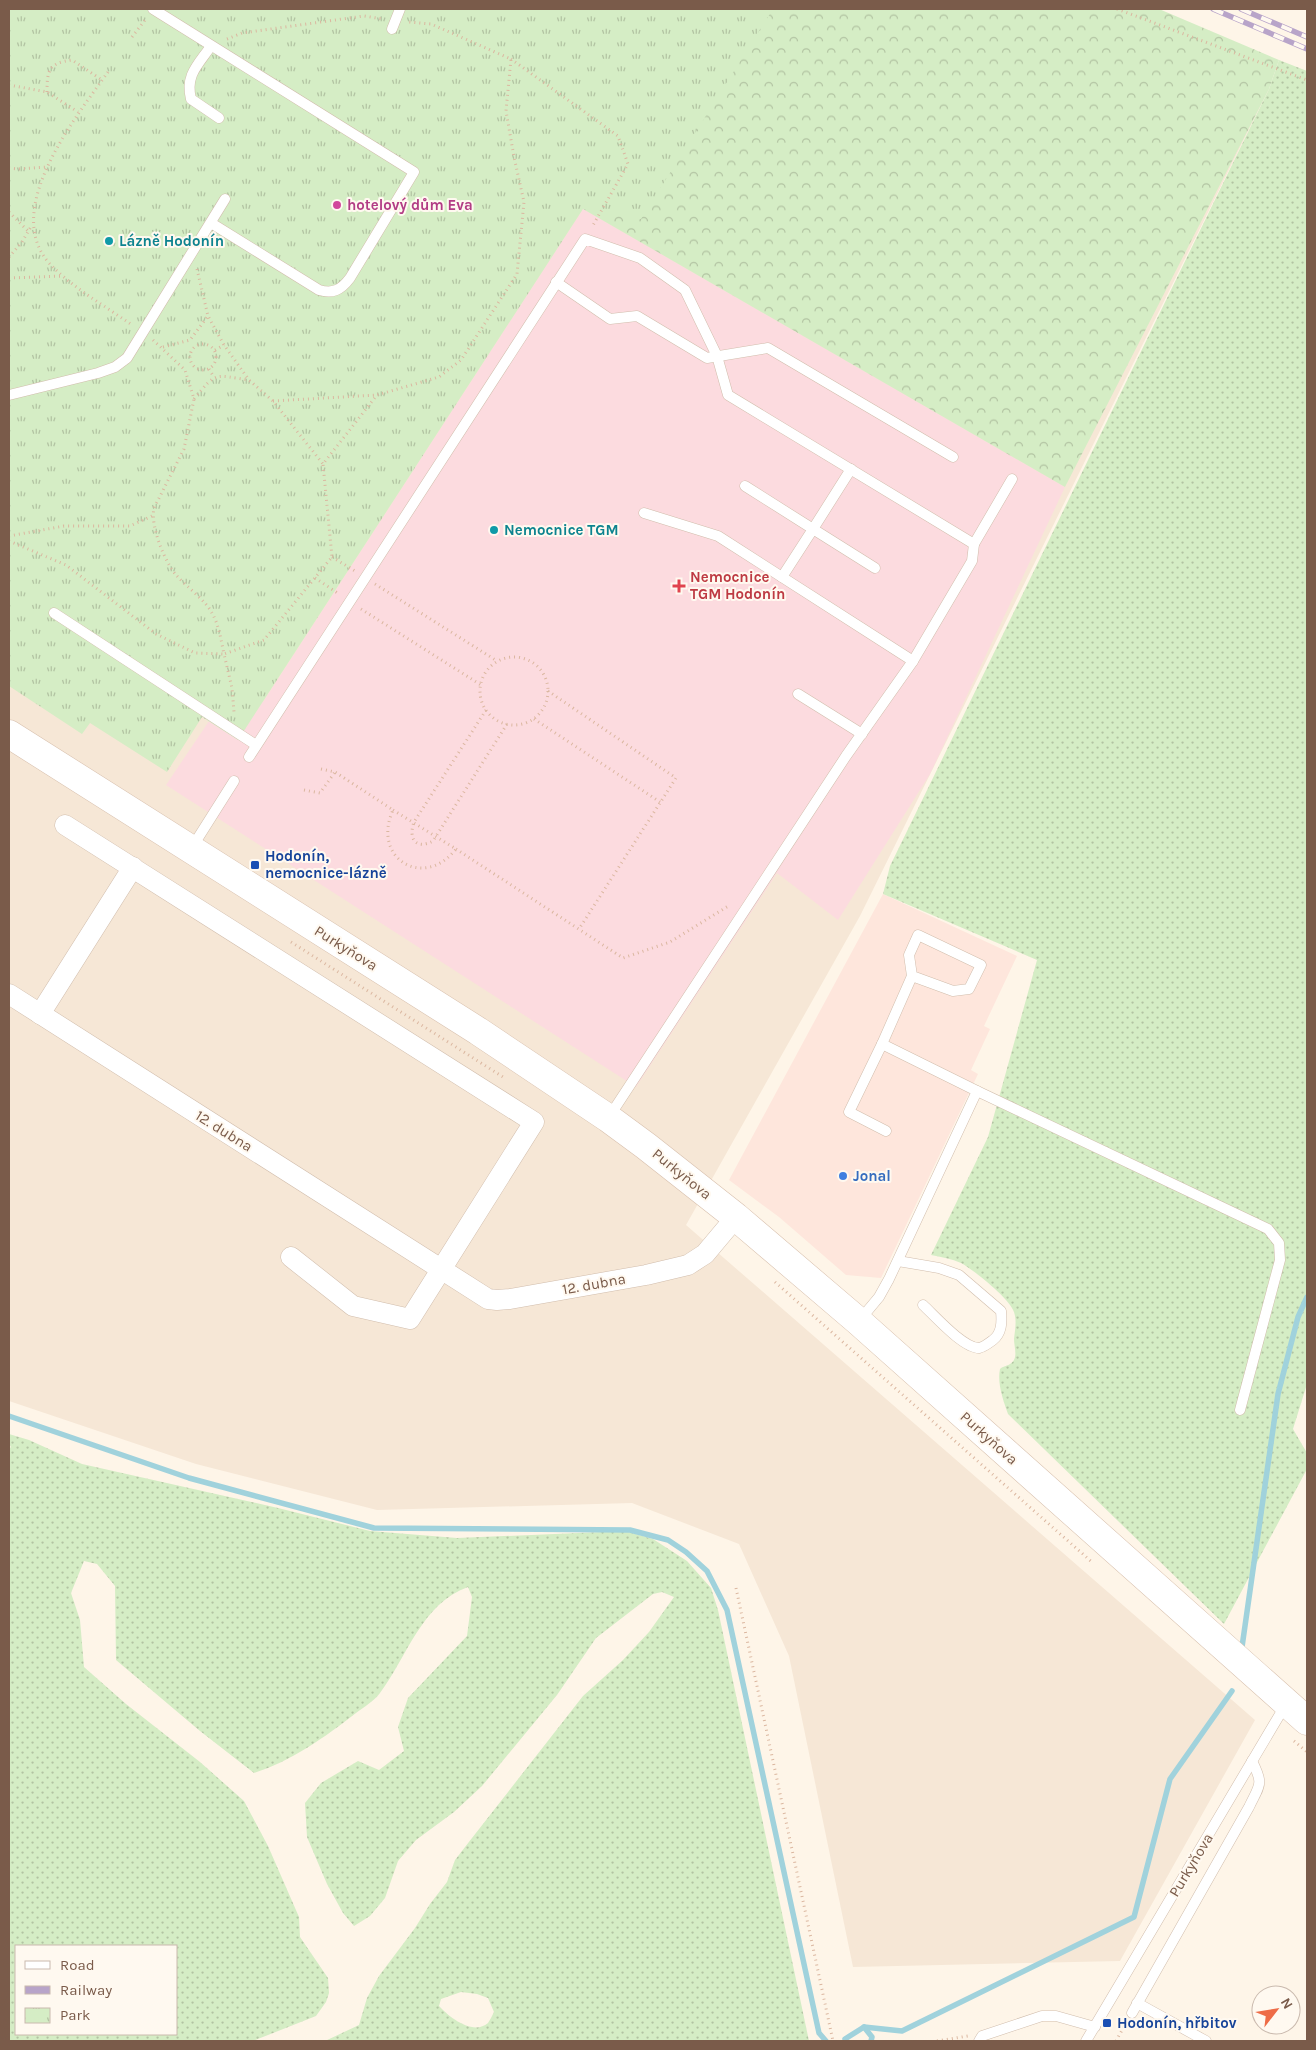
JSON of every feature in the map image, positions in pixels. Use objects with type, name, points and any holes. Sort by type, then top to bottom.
[{"type":"street","name":"Purkyňova","points":[[9,734],[478,1031],[608,1118],[736,1217],[858,1322],[1307,1721]]},
{"type":"street","points":[[65,825],[534,1122],[410,1318],[353,1306],[291,1257]]},
{"type":"street","points":[[40,1014],[133,868]]},
{"type":"street","name":"12. dubna","points":[[9,994],[488,1299],[510,1299],[646,1275],[688,1265],[705,1254],[736,1217]]},
{"type":"lane","points":[[394,24],[400,9]]},
{"type":"lane","points":[[154,10],[414,172],[350,278],[337,291],[319,290],[210,223]]},
{"type":"lane","points":[[211,46],[190,77],[188,87],[191,99],[219,118]]},
{"type":"lane","points":[[9,395],[114,367],[127,358],[225,199]]},
{"type":"lane","points":[[249,757],[584,240],[640,258],[685,290],[716,356],[728,395],[974,544]]},
{"type":"lane","points":[[556,282],[610,318],[637,316],[707,358],[768,348],[953,457]]},
{"type":"lane","points":[[782,577],[851,469]]},
{"type":"lane","points":[[608,1118],[862,734],[913,661],[972,561],[974,544],[1012,479]]},
{"type":"lane","points":[[745,486],[875,568]]},
{"type":"lane","points":[[644,513],[718,536],[913,661]]},
{"type":"lane","points":[[54,613],[256,745]]},
{"type":"lane","points":[[798,694],[862,734]]},
{"type":"lane","points":[[191,850],[234,781]]},
{"type":"lane","points":[[886,1131],[849,1112],[912,976],[909,955],[918,935],[981,965],[969,990],[953,991],[912,976]]},
{"type":"lane","points":[[882,1044],[1268,1229],[1279,1243],[1280,1260],[1240,1410]]},
{"type":"lane","points":[[858,1322],[879,1297],[898,1261],[977,1091]]},
{"type":"lane","points":[[898,1261],[939,1268],[959,1275],[1001,1312],[1002,1325],[996,1338],[979,1348],[965,1344],[923,1305]]},
{"type":"lane","name":"Purkyňova","points":[[1086,2041],[1287,1704]]},
{"type":"lane","points":[[1132,2013],[1249,1807],[1260,1783],[1260,1778],[1252,1761]]},
{"type":"lane","points":[[1137,2003],[1206,2041]]},
{"type":"lane","points":[[981,2039],[1042,2016],[1056,2016],[1095,2027]]},
{"type":"path","points":[[1117,9],[1307,80]]},
{"type":"path","points":[[132,37],[143,21],[154,10]]},
{"type":"path","points":[[211,46],[242,33],[364,16],[394,24],[431,24],[511,59],[618,136],[628,164],[584,240]]},
{"type":"path","points":[[273,401],[377,395],[439,377],[461,360],[517,274],[524,202],[506,111],[511,59]]},
{"type":"path","points":[[47,92],[47,76],[50,68],[60,61],[72,60],[102,80]]},
{"type":"path","points":[[9,257],[32,225],[36,195],[47,167],[78,112],[108,72]]},
{"type":"path","points":[[9,85],[47,92],[78,112]]},
{"type":"path","points":[[9,168],[47,167]]},
{"type":"path","points":[[9,212],[28,231]]},
{"type":"path","points":[[32,225],[48,262],[64,276],[162,347],[185,370],[194,398],[184,449],[154,508],[152,516],[161,549],[175,574],[212,611],[221,636],[232,688],[234,712]]},
{"type":"path","points":[[9,541],[66,565],[156,634],[195,653],[224,654],[264,640],[332,557],[323,464],[273,401],[249,380],[224,345],[208,316],[193,251]]},
{"type":"path","points":[[9,278],[64,276]]},
{"type":"path","points":[[162,347],[190,340],[208,316]]},
{"type":"path","points":[[190,340],[195,346]]},
{"type":"path","points":[[209,344],[215,350],[215,363],[209,369],[200,369],[193,364],[191,353],[195,346],[209,344]]},
{"type":"path","points":[[215,350],[224,345]]},
{"type":"path","points":[[185,370],[193,364]]},
{"type":"path","points":[[209,369],[214,377]]},
{"type":"path","points":[[194,398],[214,377],[220,376],[249,380]]},
{"type":"path","points":[[323,464],[377,395]]},
{"type":"path","points":[[9,536],[64,526],[130,526],[152,516]]},
{"type":"path","points":[[332,557],[497,661]]},
{"type":"path","points":[[315,578],[481,686]]},
{"type":"path","points":[[510,657],[522,658],[532,662],[540,669],[546,678],[548,691],[544,709],[527,723],[516,725],[494,719],[486,710],[481,700],[481,686],[483,676],[489,667],[497,661],[510,657]]},
{"type":"path","points":[[548,691],[676,778],[579,929]]},
{"type":"path","points":[[486,710],[414,822],[411,831],[412,838],[418,844],[426,844],[433,841],[507,724]]},
{"type":"path","points":[[534,718],[660,802]]},
{"type":"path","points":[[321,769],[334,772],[414,822],[622,958],[670,942],[735,902]]},
{"type":"path","points":[[304,790],[320,793],[334,772]]},
{"type":"path","points":[[393,810],[388,823],[387,835],[390,847],[397,858],[408,865],[419,868],[431,868],[442,863],[456,849]]},
{"type":"path","points":[[290,941],[508,1080]]},
{"type":"path","points":[[773,1281],[1095,1565]]},
{"type":"path","points":[[736,1588],[833,2041]]},
{"type":"path","points":[[937,2041],[965,2036],[981,2039]]},
{"type":"shaded area","points":[[9,9],[1269,89],[860,916],[686,1225],[1255,1720],[1120,1961],[853,1967],[789,1656],[739,1544],[632,1503],[377,1510],[196,1464],[9,1401]]},
{"type":"shaded area","name":"Nemocnice TGM Hodonín","points":[[583,209],[1065,487],[930,774],[838,920],[777,873],[636,1087],[166,785],[234,684],[263,702]]},
{"type":"shaded area","points":[[883,894],[1017,956],[984,1026],[990,1029],[971,1070],[978,1074],[881,1278],[846,1275],[779,1217],[729,1180]]},
{"type":"green space","points":[[9,9],[773,9],[641,219],[583,209],[238,740],[202,717],[167,772],[90,723],[82,734],[9,686]]},
{"type":"green space","points":[[521,9],[1159,9],[1279,60],[1269,89],[1065,487],[583,209]]},
{"type":"green space","points":[[1279,60],[1307,71],[1307,1384],[1293,1429],[1307,1453],[1307,1469],[1224,1624],[1008,1414],[1001,1392],[999,1374],[1000,1369],[1013,1362],[1015,1356],[1016,1322],[1014,1312],[999,1293],[967,1267],[954,1260],[931,1255],[988,1137],[1037,960],[883,894],[890,866],[1269,89]]},
{"type":"green space","points":[[9,1434],[29,1440],[82,1464],[278,1508],[370,1531],[457,1538],[625,1531],[653,1539],[687,1561],[711,1588],[718,1610],[809,2041],[325,2041],[359,2025],[367,1998],[379,1976],[447,1882],[455,1860],[583,1696],[623,1660],[649,1632],[674,1597],[662,1592],[653,1594],[596,1638],[557,1695],[482,1786],[454,1812],[416,1840],[398,1861],[385,1898],[370,1916],[354,1926],[343,1913],[327,1884],[307,1837],[305,1803],[321,1783],[358,1761],[379,1770],[404,1751],[398,1727],[408,1698],[467,1636],[472,1597],[468,1587],[452,1595],[427,1618],[390,1679],[372,1701],[332,1731],[295,1755],[254,1773],[200,1731],[116,1660],[115,1586],[97,1564],[84,1561],[71,1593],[80,1620],[84,1667],[126,1704],[200,1762],[244,1801],[268,1846],[299,1917],[300,1937],[328,1978],[329,1993],[326,2002],[316,2016],[253,2041],[9,2041],[9,1449],[11,1447],[9,1444]],"holes":[[[461,1992],[477,1994],[488,1998],[494,2012],[488,2023],[482,2026],[469,2026],[455,2020],[439,2006],[441,1999]]]},
{"type":"waterway","points":[[1242,1647],[1278,1394],[1298,1317],[1307,1297]]},
{"type":"waterway","points":[[9,1416],[189,1478],[374,1528],[630,1530],[668,1540],[686,1552],[707,1571],[727,1610],[819,2033],[826,2041]]},
{"type":"waterway","points":[[845,2039],[864,2027],[902,2031],[1134,1917],[1170,1779],[1232,1691]]},
{"type":"waterway","points":[[864,2027],[872,2037],[871,2041]]},
{"type":"railway","points":[[1213,9],[1307,49]]},
{"type":"railway","points":[[1241,9],[1307,37]]},
{"type":"place","name":"hotelový dům Eva","points":[[337,205]]},
{"type":"place","name":"Lázně Hodonín","points":[[109,241]]},
{"type":"place","name":"Nemocnice TGM","points":[[494,530]]},
{"type":"place","name":"Nemocnice TGM Hodonín","points":[[679,586]]},
{"type":"place","name":"Hodonín, nemocnice-lázně","points":[[255,865]]},
{"type":"place","name":"Jonal","points":[[843,1176]]},
{"type":"place","name":"Hodonín, hřbitov","points":[[1107,2023]]}]
